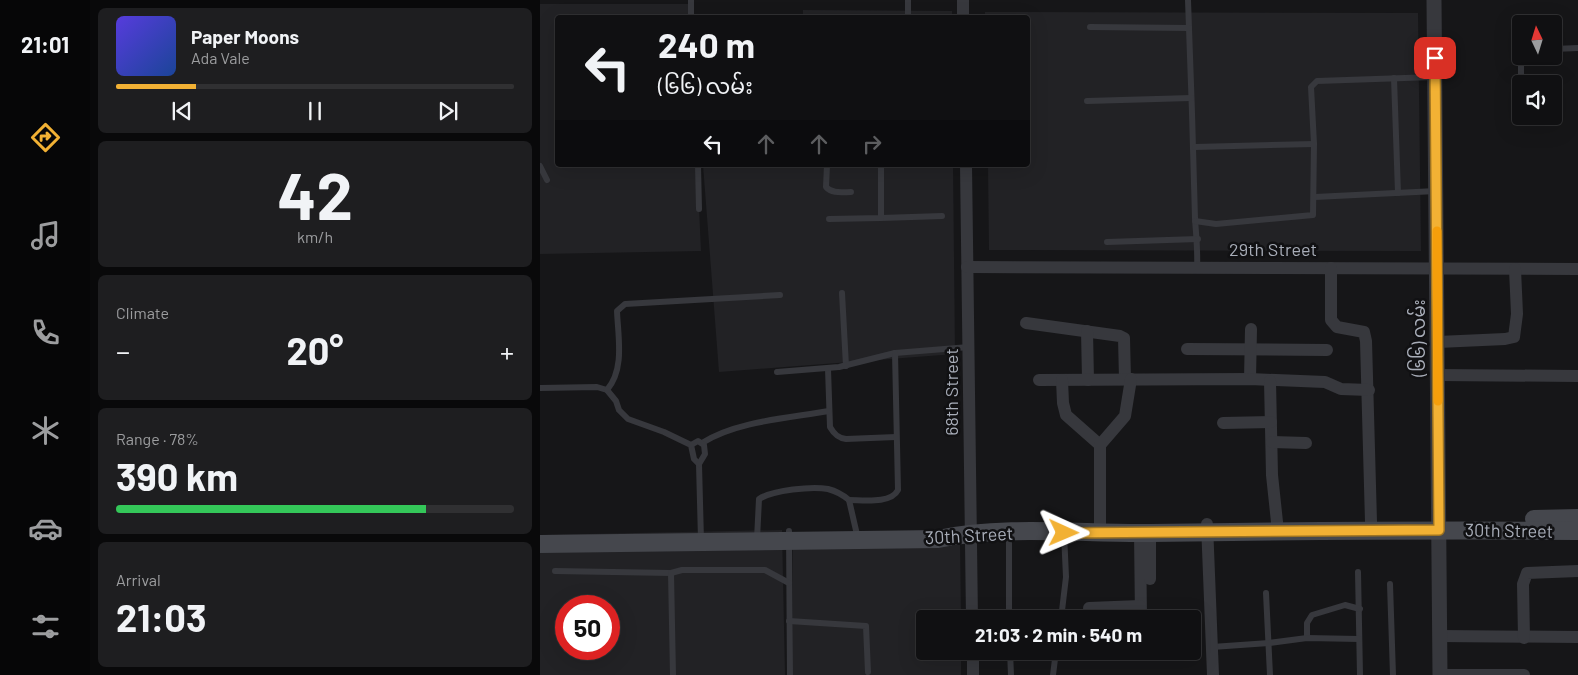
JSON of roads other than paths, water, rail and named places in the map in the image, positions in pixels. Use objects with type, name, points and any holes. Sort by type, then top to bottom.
[{"type":"main road","name":"30th Street","points":[[540,534],[701,536],[898,535],[970,530],[1438,526],[1578,518]]},
{"type":"main road","name":"30th Street","points":[[1100,530],[1145,533],[1277,522],[1371,522],[1578,531]]},
{"type":"main road","name":"30th Street","points":[[970,530],[1009,533],[1063,530]]},
{"type":"main road","name":"30th Street","points":[[540,544],[701,536]]},
{"type":"street","points":[[963,0],[963,15]]},
{"type":"street","name":"(၆၆) လမ်း","points":[[1434,0],[1440,675]]},
{"type":"street","name":"68th Street","points":[[966,167],[972,610]]},
{"type":"street","name":"29th Street","points":[[967,267],[1578,269]]},
{"type":"street","points":[[1331,268],[1331,320],[1337,327],[1364,332],[1366,341],[1369,390],[1371,522]]},
{"type":"street","points":[[1438,342],[1514,337],[1517,309],[1515,269]]},
{"type":"street","points":[[1026,324],[1124,338],[1128,379],[1125,416],[1100,445],[1100,530]]},
{"type":"street","points":[[1250,379],[1251,329]]},
{"type":"street","points":[[1087,332],[1088,380]]},
{"type":"street","points":[[1187,348],[1327,350]]},
{"type":"street","points":[[1438,375],[1578,376]]},
{"type":"street","points":[[1039,380],[1250,379],[1325,382],[1341,389],[1369,390]]},
{"type":"street","points":[[1062,380],[1062,402],[1066,415],[1100,445]]},
{"type":"street","points":[[1270,381],[1272,475],[1277,522]]},
{"type":"street","points":[[1223,423],[1271,422]]},
{"type":"street","points":[[1272,442],[1306,443]]},
{"type":"street","points":[[1207,528],[1213,675]]},
{"type":"street","points":[[1145,533],[1150,579]]},
{"type":"street","points":[[1141,610],[1145,533]]},
{"type":"street","points":[[1524,638],[1523,584],[1527,573],[1578,571]]},
{"type":"street","points":[[1089,608],[1115,610]]},
{"type":"street","points":[[1439,636],[1578,637]]},
{"type":"street","points":[[972,660],[973,675]]},
{"type":"street","points":[[1440,675],[1524,675]]},
{"type":"lane","points":[[690,0],[692,15]]},
{"type":"lane","points":[[908,0],[908,15]]},
{"type":"lane","points":[[1188,0],[1191,98],[1195,146],[1197,268]]},
{"type":"lane","points":[[1090,28],[1189,28]]},
{"type":"lane","points":[[1562,49],[1578,48]]},
{"type":"lane","points":[[1521,65],[1521,75]]},
{"type":"lane","points":[[1196,221],[1216,224],[1310,216],[1315,211],[1311,87],[1314,83],[1324,79],[1435,77]]},
{"type":"lane","points":[[1394,78],[1398,193]]},
{"type":"lane","points":[[1086,101],[1191,98]]},
{"type":"lane","points":[[1195,146],[1314,144]]},
{"type":"lane","points":[[540,166],[548,180]]},
{"type":"lane","points":[[698,167],[699,209]]},
{"type":"lane","points":[[827,167],[826,187],[828,190],[832,192],[851,192]]},
{"type":"lane","points":[[881,218],[882,167]]},
{"type":"lane","points":[[1315,197],[1436,191]]},
{"type":"lane","points":[[829,220],[942,216]]},
{"type":"lane","points":[[1106,242],[1198,239]]},
{"type":"lane","points":[[842,293],[846,366]]},
{"type":"lane","points":[[607,390],[615,380],[618,366],[617,311],[619,307],[625,304],[780,295]]},
{"type":"lane","points":[[777,372],[828,369],[895,353],[969,348]]},
{"type":"lane","points":[[757,536],[759,498],[767,494],[829,489],[848,500],[888,499],[895,496],[898,490],[895,353]]},
{"type":"lane","points":[[828,369],[830,427],[840,438],[896,437]]},
{"type":"lane","points":[[540,388],[597,387],[607,390],[616,401],[619,410],[628,419],[664,432],[691,445]]},
{"type":"lane","points":[[691,445],[698,441],[702,443],[712,436],[738,427],[829,411]]},
{"type":"lane","points":[[701,536],[699,464],[705,454],[702,443]]},
{"type":"lane","points":[[691,445],[694,459],[699,464]]},
{"type":"lane","points":[[848,500],[857,535]]},
{"type":"lane","points":[[1062,610],[1066,577],[1063,530]]},
{"type":"lane","points":[[1009,533],[1009,610]]},
{"type":"lane","points":[[789,536],[790,675]]},
{"type":"lane","points":[[555,571],[671,573],[682,570],[765,570],[789,583]]},
{"type":"lane","points":[[1358,572],[1360,675]]},
{"type":"lane","points":[[671,573],[673,675]]},
{"type":"lane","points":[[1390,584],[1393,675]]},
{"type":"lane","points":[[1266,593],[1270,675]]},
{"type":"lane","points":[[1307,638],[1307,624],[1312,615],[1345,605],[1360,609]]},
{"type":"lane","points":[[789,621],[866,626],[868,672]]},
{"type":"lane","points":[[1212,648],[1307,638],[1359,639]]},
{"type":"lane","points":[[1010,660],[1011,675]]},
{"type":"lane","points":[[1052,675],[1054,660]]}]
